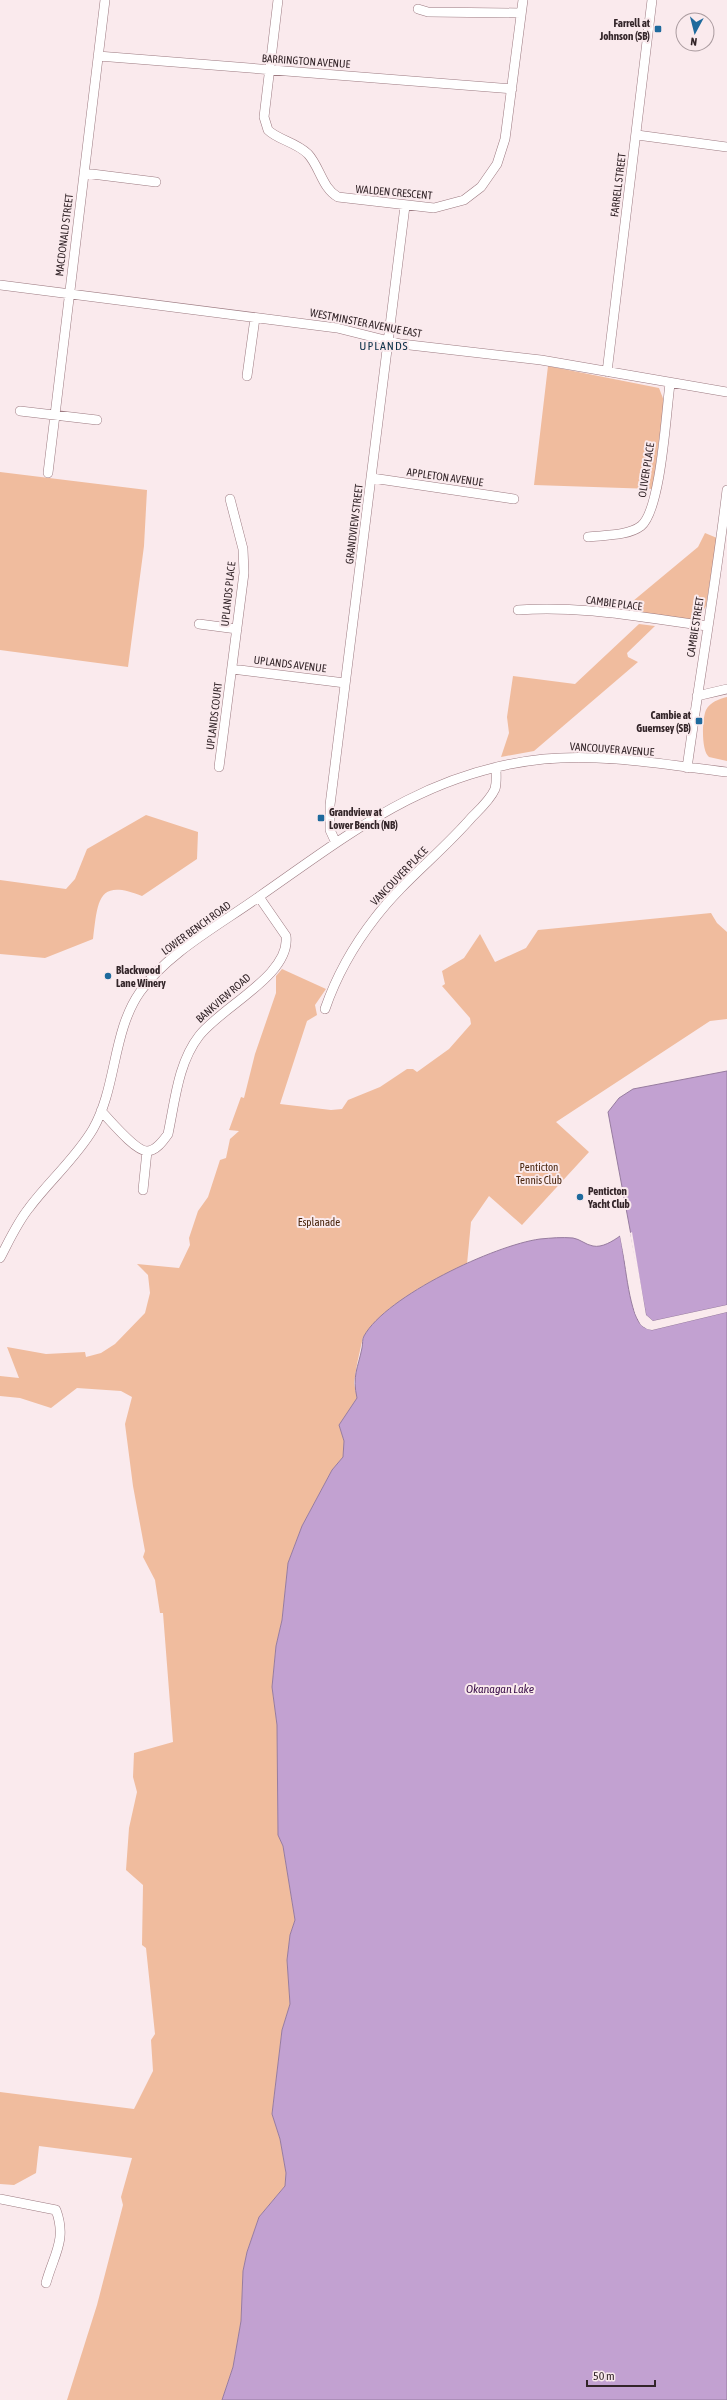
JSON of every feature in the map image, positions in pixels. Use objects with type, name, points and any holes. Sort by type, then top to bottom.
[{"type":"street","name":"MACDONALD STREET","points":[[48,472],[105,0]]},
{"type":"street","name":"WALDEN CRESCENT","points":[[278,0],[264,124],[271,133],[290,141],[309,155],[332,194],[345,199],[423,208],[444,207],[464,200],[481,187],[491,174],[501,153],[512,89],[523,0]]},
{"type":"street","name":"FARRELL STREET","points":[[606,372],[652,0]]},
{"type":"street","points":[[418,9],[428,12],[521,13]]},
{"type":"street","name":"BARRINGTON AVENUE","points":[[98,56],[269,71],[512,89]]},
{"type":"street","points":[[636,135],[727,147]]},
{"type":"street","points":[[84,173],[156,182]]},
{"type":"street","name":"GRANDVIEW STREET","points":[[336,843],[330,830],[330,805],[405,206]]},
{"type":"street","name":"WESTMINSTER AVENUE EAST","points":[[0,285],[337,328],[389,341],[540,360],[670,384],[727,392]]},
{"type":"street","points":[[247,376],[255,318]]},
{"type":"street","name":"OLIVER PLACE","points":[[588,537],[633,530],[647,520],[656,489],[670,384]]},
{"type":"street","points":[[20,411],[97,420]]},
{"type":"street","name":"APPLETON AVENUE","points":[[372,478],[514,499]]},
{"type":"street","name":"CAMBIE STREET","points":[[687,768],[696,696],[718,568],[727,490]]},
{"type":"street","name":"UPLANDS PLACE","points":[[230,499],[240,534],[244,562],[232,669]]},
{"type":"street","name":"CAMBIE PLACE","points":[[518,610],[543,608],[707,626]]},
{"type":"street","points":[[199,624],[237,629]]},
{"type":"street","name":"UPLANDS AVENUE","points":[[232,669],[345,683]]},
{"type":"street","name":"UPLANDS COURT","points":[[219,767],[232,669]]},
{"type":"street","points":[[696,696],[727,689]]},
{"type":"street","name":"VANCOUVER AVENUE","points":[[496,768],[558,758],[593,758],[727,772]]},
{"type":"street","name":"LOWER BENCH ROAD","points":[[0,1258],[23,1217],[87,1138],[101,1111],[129,1013],[140,992],[161,968],[336,843],[398,803],[463,776],[496,768]]},
{"type":"street","name":"VANCOUVER PLACE","points":[[325,1009],[332,991],[353,951],[375,918],[405,885],[454,838],[491,795],[496,785],[496,768]]},
{"type":"street","name":"BANKVIEW ROAD","points":[[147,1151],[154,1149],[168,1134],[182,1069],[198,1037],[218,1016],[266,978],[283,954],[286,936],[259,897]]},
{"type":"street","points":[[101,1111],[137,1147],[147,1151],[143,1190]]},
{"type":"street","points":[[0,2200],[56,2210],[61,2223],[61,2240],[53,2259],[46,2283]]},
{"type":"green space","points":[[548,366],[659,388],[664,401],[653,489],[534,485]]},
{"type":"green space","points":[[0,472],[147,490],[144,546],[128,667],[0,650]]},
{"type":"green space","points":[[705,533],[717,538],[706,606],[701,614],[691,620],[621,611],[698,547]]},
{"type":"green space","points":[[639,624],[655,626],[627,653],[628,657],[638,662],[534,751],[501,757],[509,733],[507,717],[513,676],[575,684]]},
{"type":"green space","points":[[727,697],[727,761],[709,757],[706,754],[703,742],[703,727],[706,710],[708,707],[715,701]]},
{"type":"green space","points":[[146,815],[198,832],[197,859],[142,896],[127,891],[116,890],[108,892],[102,896],[96,914],[93,939],[45,958],[0,954],[0,880],[66,889],[75,879],[87,849]]},
{"type":"green space","name":"Esplanade","points":[[711,913],[717,923],[727,932],[727,1019],[710,1021],[556,1122],[589,1152],[522,1225],[489,1196],[471,1222],[467,1264],[421,1287],[390,1308],[363,1337],[354,1383],[357,1398],[339,1425],[344,1441],[343,1457],[332,1470],[302,1526],[288,1563],[282,1620],[276,1646],[272,1687],[277,1725],[278,1835],[283,1846],[295,1920],[290,1935],[287,1960],[290,2004],[282,2030],[272,2114],[280,2139],[286,2173],[285,2186],[259,2217],[247,2252],[243,2271],[241,2321],[233,2367],[222,2400],[67,2400],[97,2305],[123,2205],[121,2197],[132,2158],[39,2146],[36,2173],[14,2185],[0,2184],[0,2092],[134,2109],[153,2071],[151,2040],[155,2034],[146,1948],[142,1945],[143,1885],[126,1870],[129,1828],[137,1792],[133,1777],[134,1753],[173,1742],[163,1613],[160,1613],[155,1580],[143,1557],[145,1551],[133,1486],[125,1424],[132,1397],[121,1391],[77,1388],[51,1408],[20,1398],[0,1396],[0,1376],[19,1378],[7,1347],[46,1354],[85,1352],[86,1357],[101,1353],[115,1344],[145,1313],[150,1293],[148,1275],[137,1264],[179,1268],[190,1245],[189,1238],[198,1211],[208,1197],[220,1160],[226,1158],[230,1139],[239,1131],[229,1130],[241,1097],[244,1098],[255,1054],[276,993],[276,976],[282,969],[326,989],[315,1005],[317,1015],[307,1021],[280,1104],[331,1110],[342,1109],[348,1100],[380,1087],[407,1069],[413,1069],[417,1072],[449,1049],[471,1024],[470,1018],[442,986],[445,984],[442,971],[464,958],[480,934],[495,962],[526,948],[538,930]]},
{"type":"water","points":[[727,1071],[727,1305],[653,1321],[646,1315],[608,1112],[619,1098],[633,1089]]},
{"type":"water","name":"Okanagan Lake","points":[[620,1236],[630,1296],[637,1318],[642,1326],[652,1330],[727,1312],[727,2400],[222,2400],[233,2367],[241,2321],[243,2271],[247,2252],[259,2217],[285,2186],[286,2173],[280,2139],[272,2114],[282,2030],[290,2004],[287,1960],[290,1935],[295,1920],[283,1846],[278,1835],[277,1725],[272,1687],[276,1646],[282,1620],[288,1563],[302,1526],[332,1470],[343,1457],[344,1441],[339,1425],[357,1398],[355,1378],[363,1337],[376,1321],[394,1305],[417,1289],[470,1262],[497,1251],[520,1243],[540,1239],[556,1238],[573,1238],[590,1245],[600,1246],[611,1242]]},
{"type":"pier","points":[[632,1232],[646,1315],[653,1321],[727,1305],[727,1307],[657,1323],[652,1322],[644,1315],[630,1233]]},
{"type":"pier","points":[[622,1235],[637,1312],[643,1324],[652,1328],[727,1310],[727,1312],[652,1330],[641,1325],[635,1313],[620,1236]]},
{"type":"place","name":"Farrell at Johnson (SB)","points":[[658,29]]},
{"type":"place","name":"Cambie at Guernsey (SB)","points":[[699,721]]},
{"type":"place","name":"Grandview at Lower Bench (NB)","points":[[321,818]]},
{"type":"place","name":"Blackwood Lane Winery","points":[[108,976]]},
{"type":"place","name":"Penticton Yacht Club","points":[[580,1197]]},
{"type":"district","name":"UPLANDS","points":[[384,346]]},
{"type":"park label","name":"Penticton Tennis Club","points":[[539,1173]]}]
